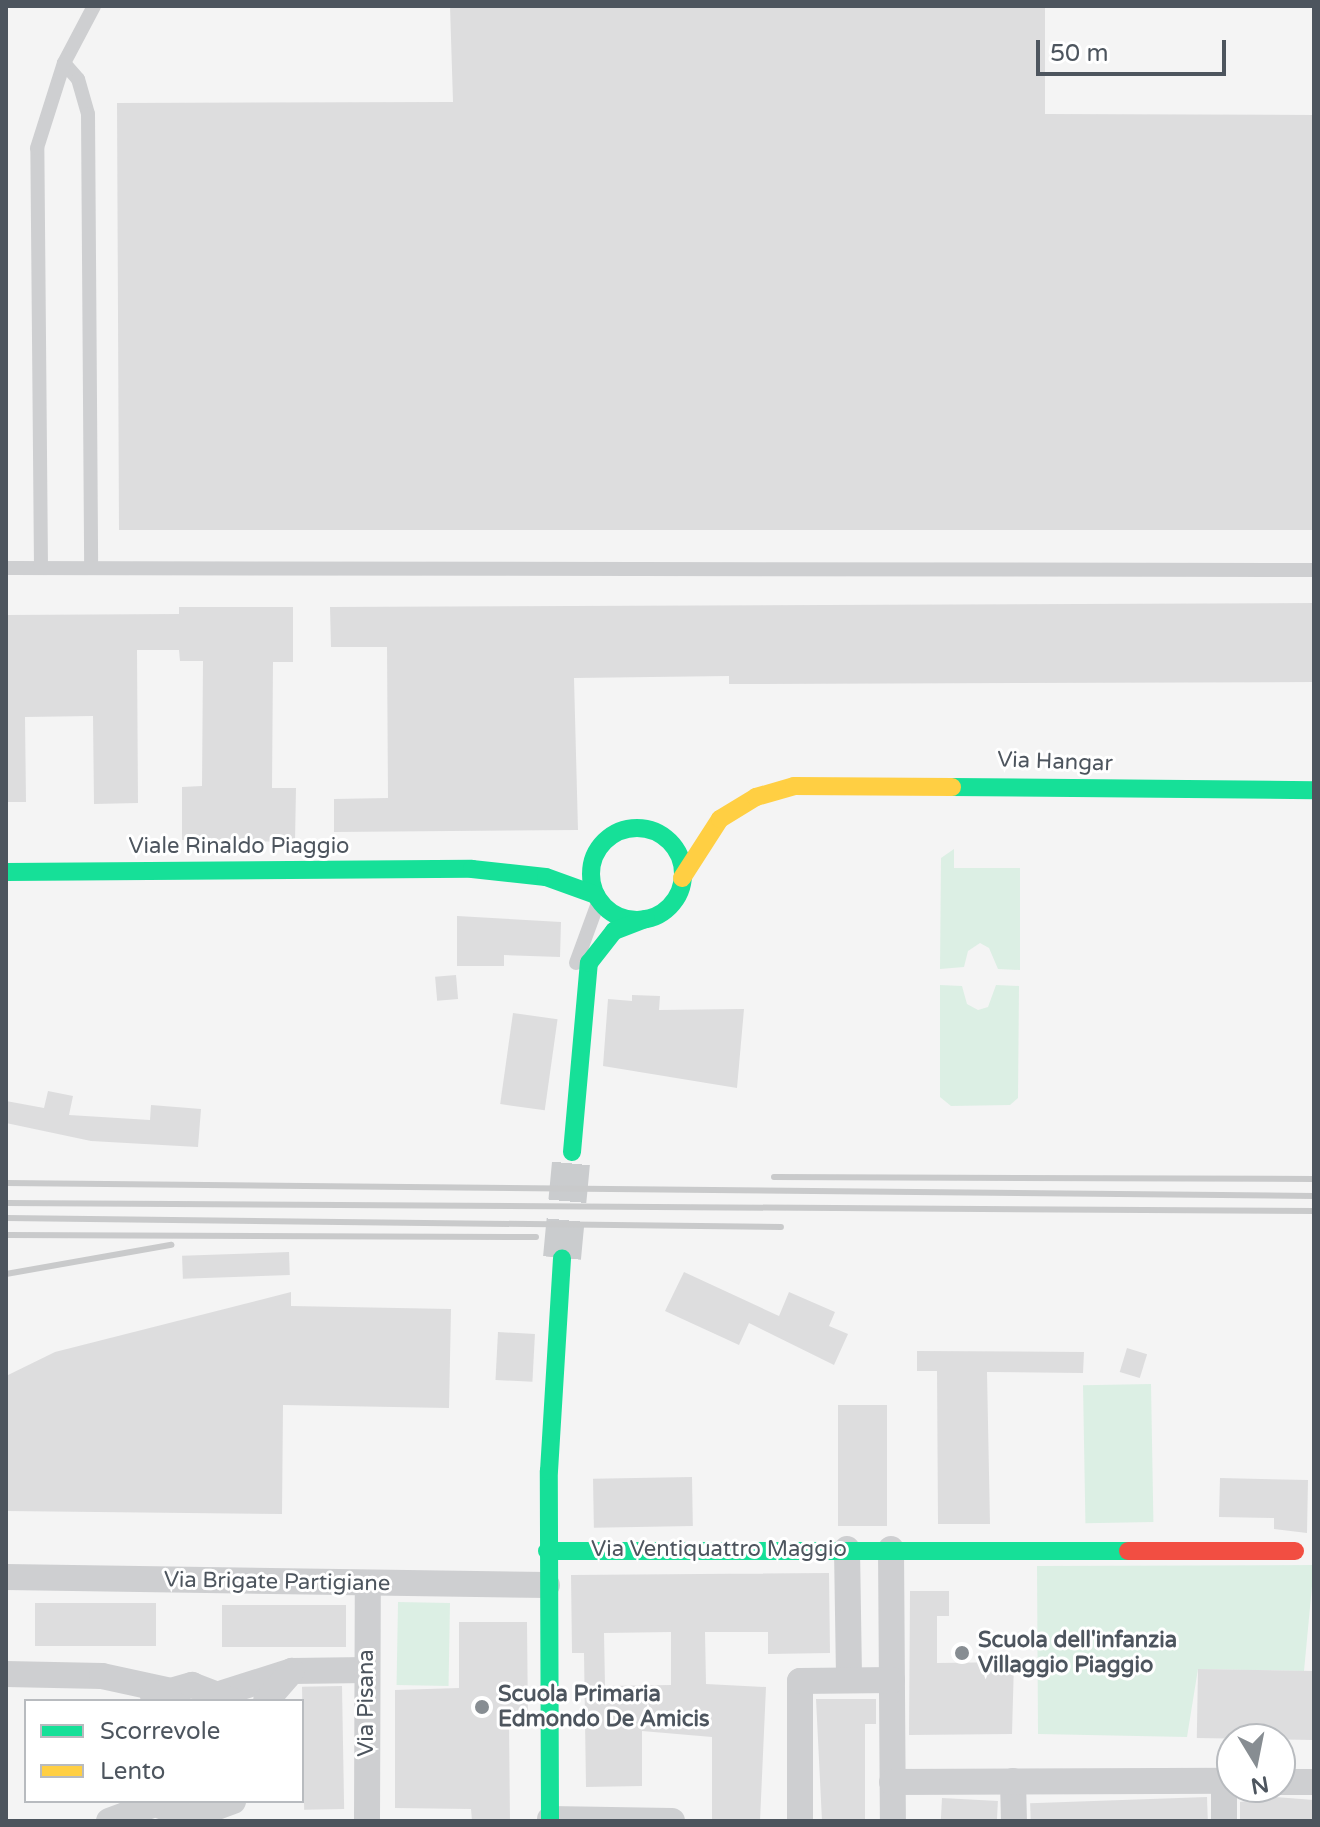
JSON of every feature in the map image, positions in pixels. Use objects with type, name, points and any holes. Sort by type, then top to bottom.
[{"type":"street","name":"Via Hangar","points":[[659,834],[752,783],[794,786],[1314,790]]},
{"type":"street","name":"Via Hangar","points":[[682,878],[720,819],[756,797],[794,786]]},
{"type":"street","points":[[571,851],[637,829],[659,834],[678,855],[682,878],[670,906],[614,931],[589,963],[572,1152]]},
{"type":"street","points":[[612,836],[591,867],[597,897],[617,916],[646,919]]},
{"type":"street","name":"Viale Rinaldo Piaggio","points":[[472,869],[538,857]]},
{"type":"street","name":"Viale Rinaldo Piaggio","points":[[6,872],[472,869],[546,877],[597,897]]},
{"type":"street","points":[[562,1258],[547,1551],[550,1820],[672,1821]]},
{"type":"street","points":[[847,1549],[849,1680]]},
{"type":"street","points":[[891,1549],[893,1821]]},
{"type":"street","name":"Via Ventiquattro Maggio","points":[[547,1551],[1295,1551]]},
{"type":"street","name":"Via Brigate Partigiane","points":[[6,1577],[547,1585]]},
{"type":"street","name":"Via Pisana","points":[[367,1821],[368,1584]]},
{"type":"street","points":[[6,1674],[102,1676],[156,1695],[192,1685],[228,1697],[292,1671],[367,1670]]},
{"type":"street","points":[[268,1699],[292,1671]]},
{"type":"street","points":[[102,1676],[117,1699]]},
{"type":"street","points":[[800,1821],[800,1681],[892,1680]]},
{"type":"street","points":[[1013,1781],[1014,1821]]},
{"type":"street","points":[[892,1782],[1216,1781]]},
{"type":"street","points":[[109,1821],[150,1803],[190,1819],[228,1803]]},
{"type":"lane","points":[[41,568],[37,148],[64,63],[94,6]]},
{"type":"lane","points":[[64,63],[78,79],[88,114],[91,568]]},
{"type":"lane","points":[[6,568],[1314,570]]},
{"type":"lane","points":[[570,992],[582,935],[597,897]]},
{"type":"green space","points":[[954,849],[954,868],[1020,868],[1020,970],[998,969],[989,948],[980,943],[968,951],[964,967],[940,969],[941,858]]},
{"type":"green space","points":[[940,985],[962,986],[967,1004],[978,1010],[988,1007],[996,985],[1019,986],[1018,1098],[1010,1105],[951,1106],[940,1097]]},
{"type":"green space","points":[[1151,1384],[1153,1522],[1085,1523],[1083,1385]]},
{"type":"green space","points":[[1314,1565],[1304,1671],[1198,1669],[1187,1737],[1038,1734],[1037,1566]]},
{"type":"green space","points":[[398,1602],[450,1603],[449,1686],[397,1685]]},
{"type":"building","points":[[450,6],[1045,6],[1045,114],[1314,115],[1314,530],[119,530],[117,103],[453,102]]},
{"type":"building","points":[[1314,603],[1314,682],[729,684],[729,676],[574,678],[578,830],[334,832],[334,799],[388,798],[387,647],[331,647],[330,607]]},
{"type":"building","points":[[179,607],[293,607],[293,662],[273,662],[272,788],[296,788],[295,842],[182,840],[182,787],[202,786],[203,661],[180,661],[179,650],[137,650],[138,803],[94,804],[93,716],[25,717],[26,802],[6,802],[6,615],[179,614]]},
{"type":"building","points":[[457,916],[561,922],[560,957],[504,955],[504,966],[457,966]]},
{"type":"building","points":[[456,975],[458,999],[437,1001],[435,977]]},
{"type":"building","points":[[632,995],[660,996],[659,1010],[744,1009],[737,1088],[603,1066],[608,999],[632,1001]]},
{"type":"building","points":[[513,1013],[558,1019],[545,1110],[500,1104]]},
{"type":"building","points":[[48,1091],[73,1096],[69,1115],[150,1120],[151,1105],[201,1109],[198,1147],[91,1141],[6,1123],[6,1101],[44,1108]]},
{"type":"building","points":[[289,1252],[290,1275],[183,1279],[182,1256]]},
{"type":"building","points":[[684,1272],[779,1316],[789,1292],[835,1312],[829,1326],[848,1334],[834,1365],[749,1323],[739,1345],[665,1311]]},
{"type":"building","points":[[291,1292],[291,1306],[451,1309],[449,1408],[283,1405],[282,1514],[6,1511],[6,1376],[55,1352]]},
{"type":"building","points":[[498,1332],[535,1334],[532,1382],[495,1380]]},
{"type":"building","points":[[1127,1348],[1147,1354],[1140,1378],[1120,1372]]},
{"type":"building","points":[[917,1351],[1084,1352],[1083,1373],[987,1372],[990,1524],[938,1524],[937,1371],[917,1371]]},
{"type":"building","points":[[838,1405],[887,1405],[887,1526],[838,1526]]},
{"type":"building","points":[[692,1477],[693,1526],[594,1528],[593,1479]]},
{"type":"building","points":[[1220,1478],[1308,1480],[1307,1533],[1274,1529],[1274,1518],[1219,1517]]},
{"type":"building","points":[[829,1573],[830,1653],[768,1654],[768,1632],[705,1632],[706,1684],[766,1687],[760,1821],[712,1821],[712,1737],[642,1731],[642,1786],[586,1787],[584,1653],[572,1653],[571,1575]],"holes":[[[671,1632],[671,1685],[605,1686],[604,1633]]]},
{"type":"building","points":[[910,1591],[949,1591],[949,1616],[937,1616],[937,1663],[1014,1662],[1012,1734],[909,1735]]},
{"type":"building","points":[[35,1603],[156,1603],[156,1646],[35,1646]]},
{"type":"building","points":[[222,1605],[346,1605],[346,1647],[222,1647]]},
{"type":"building","name":"Scuola Primaria Edmondo De Amicis","points":[[459,1622],[527,1622],[528,1724],[509,1725],[510,1821],[472,1821],[471,1809],[395,1808],[395,1690],[459,1688]]},
{"type":"building","points":[[1198,1669],[1314,1671],[1313,1740],[1296,1740],[1296,1723],[1216,1723],[1216,1738],[1197,1738]]},
{"type":"building","points":[[342,1686],[344,1809],[304,1810],[302,1687]]},
{"type":"building","points":[[816,1699],[876,1699],[876,1724],[865,1724],[865,1821],[822,1821]]},
{"type":"building","points":[[1207,1797],[1208,1821],[1031,1821],[1030,1803]]},
{"type":"building","points":[[942,1798],[998,1801],[997,1821],[941,1821]]},
{"type":"building","points":[[1314,1800],[1314,1821],[1240,1821],[1240,1803]]},
{"type":"tunnel","points":[[562,1258],[572,1152]]},
{"type":"railway","points":[[774,1177],[1314,1179]]},
{"type":"railway","points":[[6,1183],[1314,1196]]},
{"type":"railway","points":[[6,1203],[1314,1211]]},
{"type":"railway","points":[[6,1218],[781,1227]]},
{"type":"railway","points":[[6,1235],[536,1237]]},
{"type":"railway","points":[[6,1274],[171,1245]]},
{"type":"traffic: fast","points":[[952,787],[1314,790]]},
{"type":"traffic: fast","points":[[637,828],[654,832],[669,842],[679,857],[683,874],[679,891],[669,906],[654,916],[637,920],[620,916],[605,906],[595,891],[591,874],[595,857],[605,842],[620,832],[637,828]]},
{"type":"traffic: fast","points":[[6,872],[472,869],[546,877],[596,895]]},
{"type":"traffic: fast","points":[[572,1152],[589,963],[614,931],[646,919]]},
{"type":"traffic: fast","points":[[550,1821],[549,1471],[562,1258]]},
{"type":"traffic: fast","points":[[547,1551],[1128,1551]]},
{"type":"traffic: slow","points":[[682,878],[720,819],[756,797],[794,786],[952,787]]},
{"type":"traffic: jam","points":[[1128,1551],[1295,1551]]},
{"type":"place","name":"Scuola dell'infanzia Villaggio Piaggio","points":[[962,1653]]},
{"type":"place","name":"Scuola Primaria Edmondo De Amicis","points":[[482,1707]]}]
